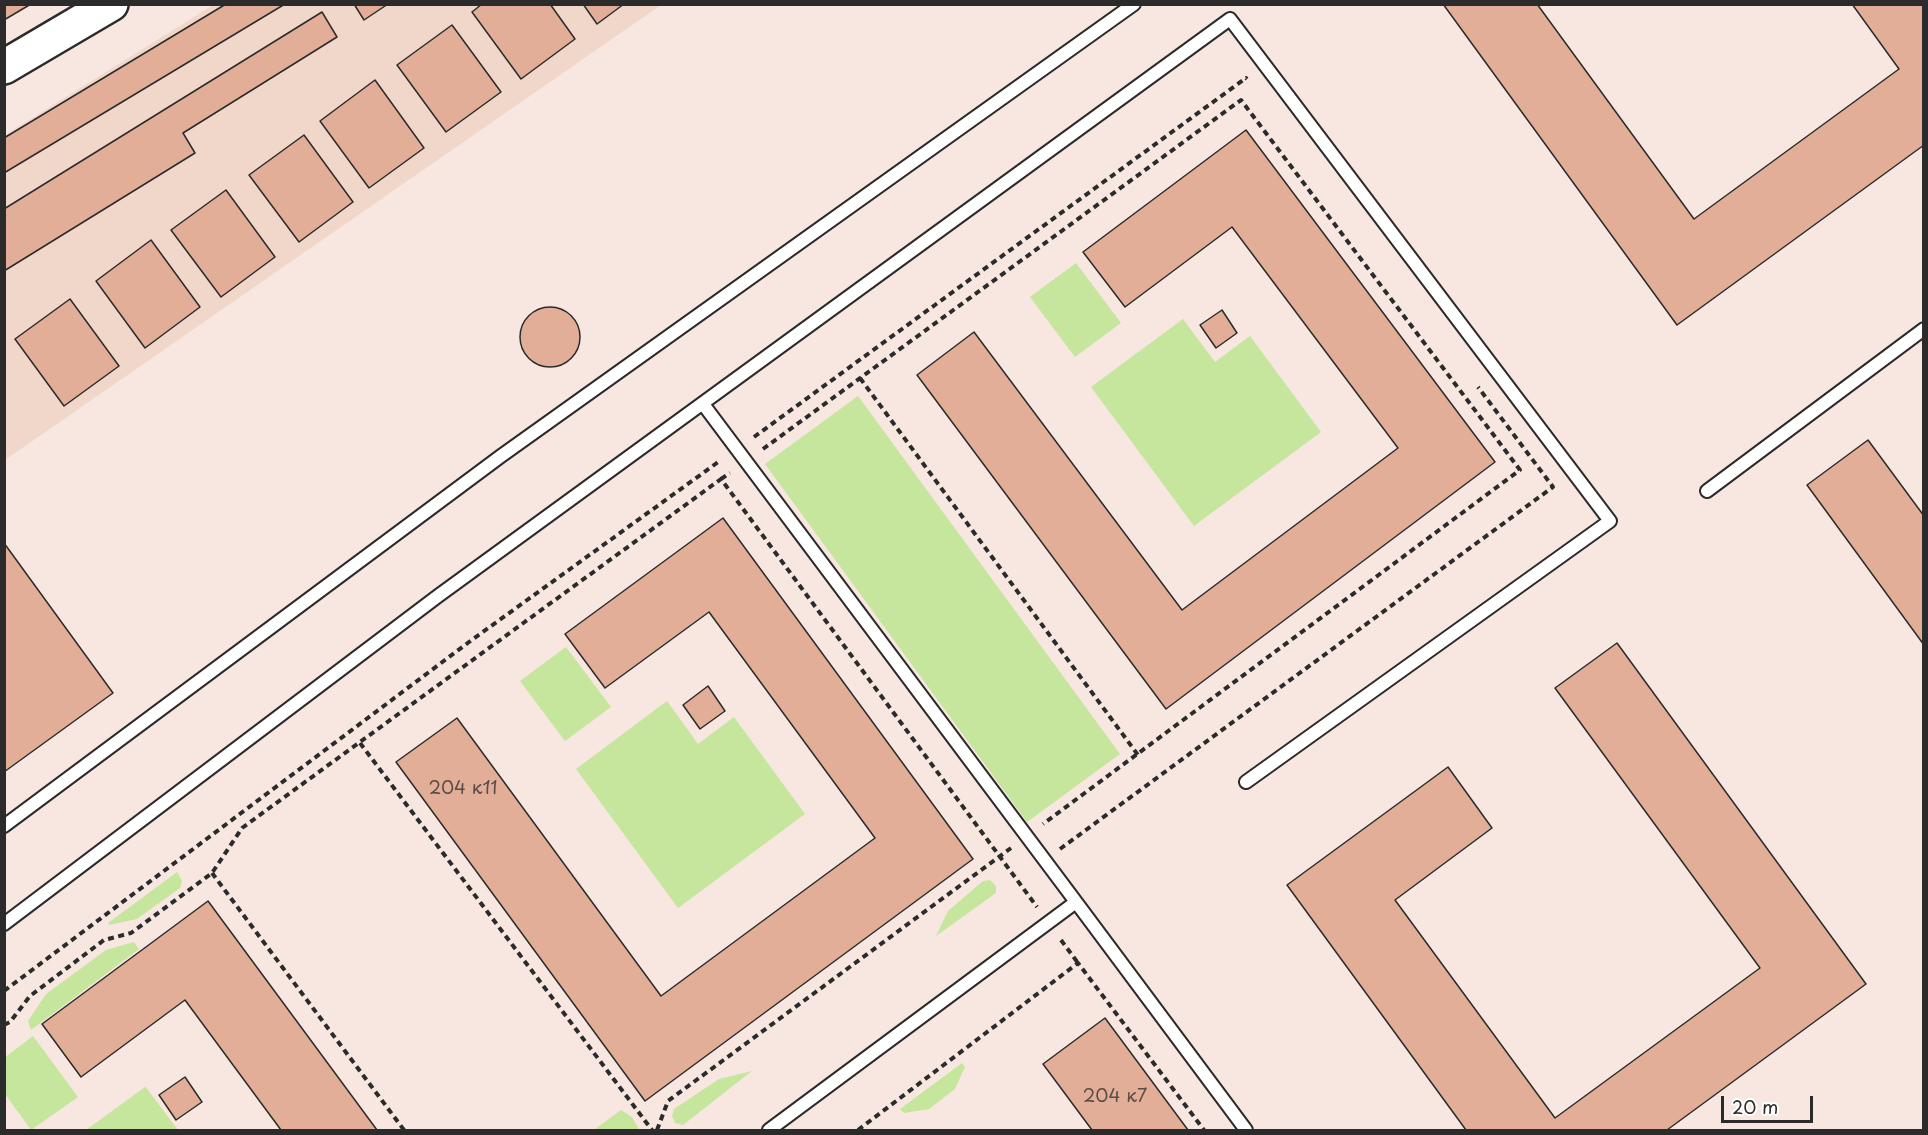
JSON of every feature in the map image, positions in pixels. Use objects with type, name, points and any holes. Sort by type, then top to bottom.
[{"type":"street","points":[[4,67],[111,4]]},
{"type":"lane","points":[[4,826],[501,456],[1134,4]]},
{"type":"lane","points":[[4,924],[438,596],[1230,19],[1610,521],[1246,782]]},
{"type":"lane","points":[[1707,490],[1923,329]]},
{"type":"lane","points":[[703,404],[1246,1131]]},
{"type":"lane","points":[[770,1131],[1076,902]]},
{"type":"path","points":[[4,991],[469,642],[1246,78],[1253,87]]},
{"type":"path","points":[[4,1025],[10,1022],[30,996],[104,940],[131,933],[212,873],[242,828],[1240,100],[1520,470],[668,1101],[657,1131]]},
{"type":"path","points":[[860,378],[1138,755]]},
{"type":"path","points":[[1045,860],[1553,487],[1474,382]]},
{"type":"path","points":[[721,479],[1204,1131]]},
{"type":"path","points":[[360,743],[652,1131]]},
{"type":"path","points":[[212,873],[404,1131]]},
{"type":"path","points":[[858,1131],[1078,963]]},
{"type":"shaded area","points":[[213,5],[661,5],[5,460],[5,135]]},
{"type":"green space","points":[[1076,263],[1121,323],[1075,357],[1030,297]]},
{"type":"green space","points":[[1183,319],[1215,362],[1250,336],[1321,432],[1194,526],[1091,387]]},
{"type":"green space","points":[[858,396],[1120,754],[1027,822],[765,464]]},
{"type":"green space","points":[[566,647],[611,707],[565,741],[520,681]]},
{"type":"green space","points":[[667,701],[698,744],[734,717],[805,814],[678,908],[576,769]]},
{"type":"green space","points":[[177,872],[182,881],[180,888],[137,919],[109,925],[108,923]]},
{"type":"green space","points":[[990,880],[996,886],[996,893],[936,936],[948,911],[983,881]]},
{"type":"green space","points":[[134,942],[139,949],[31,1030],[28,1021],[46,994],[106,950]]},
{"type":"green space","points":[[33,1036],[78,1097],[31,1130],[5,1094],[4,1058]]},
{"type":"green space","points":[[962,1063],[965,1067],[955,1089],[929,1109],[904,1113],[900,1109]]},
{"type":"green space","points":[[752,1071],[683,1125],[675,1123],[672,1116],[674,1109],[719,1079]]},
{"type":"green space","points":[[145,1087],[178,1130],[86,1130]]},
{"type":"green space","points":[[621,1110],[632,1117],[639,1129],[594,1130]]},
{"type":"building","points":[[4,4],[31,4],[4,20]]},
{"type":"building","points":[[226,4],[285,4],[4,173],[4,138]]},
{"type":"building","points":[[354,4],[388,4],[364,20]]},
{"type":"building","points":[[482,4],[550,4],[575,39],[521,79],[472,12]]},
{"type":"building","points":[[583,4],[624,4],[597,24]]},
{"type":"building","points":[[1443,4],[1537,4],[1694,219],[1899,69],[1852,4],[1924,4],[1924,145],[1677,325]]},
{"type":"building","points":[[322,12],[337,37],[183,133],[195,153],[4,271],[4,209]]},
{"type":"building","points":[[452,25],[501,92],[446,132],[397,65]]},
{"type":"building","points":[[375,80],[424,148],[369,188],[320,121]]},
{"type":"building","points":[[1246,130],[1495,462],[1166,709],[917,375],[974,332],[1182,610],[1398,448],[1232,227],[1125,307],[1083,252]]},
{"type":"building","points":[[304,135],[353,202],[299,242],[249,175]]},
{"type":"building","points":[[226,190],[275,257],[221,297],[171,230]]},
{"type":"building","points":[[151,240],[200,307],[145,348],[96,281]]},
{"type":"building","points":[[70,299],[119,366],[64,406],[15,339]]},
{"type":"building","points":[[544,307],[556,307],[567,312],[575,320],[580,337],[578,349],[567,362],[556,367],[544,367],[533,362],[525,354],[520,343],[520,331],[525,320],[533,312]]},
{"type":"building","points":[[1222,310],[1237,333],[1216,348],[1200,325]]},
{"type":"building","points":[[1868,440],[1924,516],[1924,645],[1807,485]]},
{"type":"building","points":[[723,518],[973,859],[645,1101],[396,762],[457,718],[661,996],[875,838],[709,612],[605,688],[565,634]]},
{"type":"building","points":[[4,543],[113,693],[4,772]]},
{"type":"building","points":[[1617,643],[1866,984],[1667,1130],[1466,1130],[1287,885],[1448,767],[1492,828],[1395,900],[1555,1118],[1760,968],[1555,688]]},
{"type":"building","points":[[708,686],[725,711],[700,729],[683,705]]},
{"type":"building","points":[[208,901],[377,1130],[281,1130],[185,1000],[81,1077],[42,1024]]},
{"type":"building","points":[[1105,1018],[1188,1130],[1092,1130],[1043,1064]]},
{"type":"building","points":[[185,1077],[202,1102],[176,1120],[159,1095]]}]
